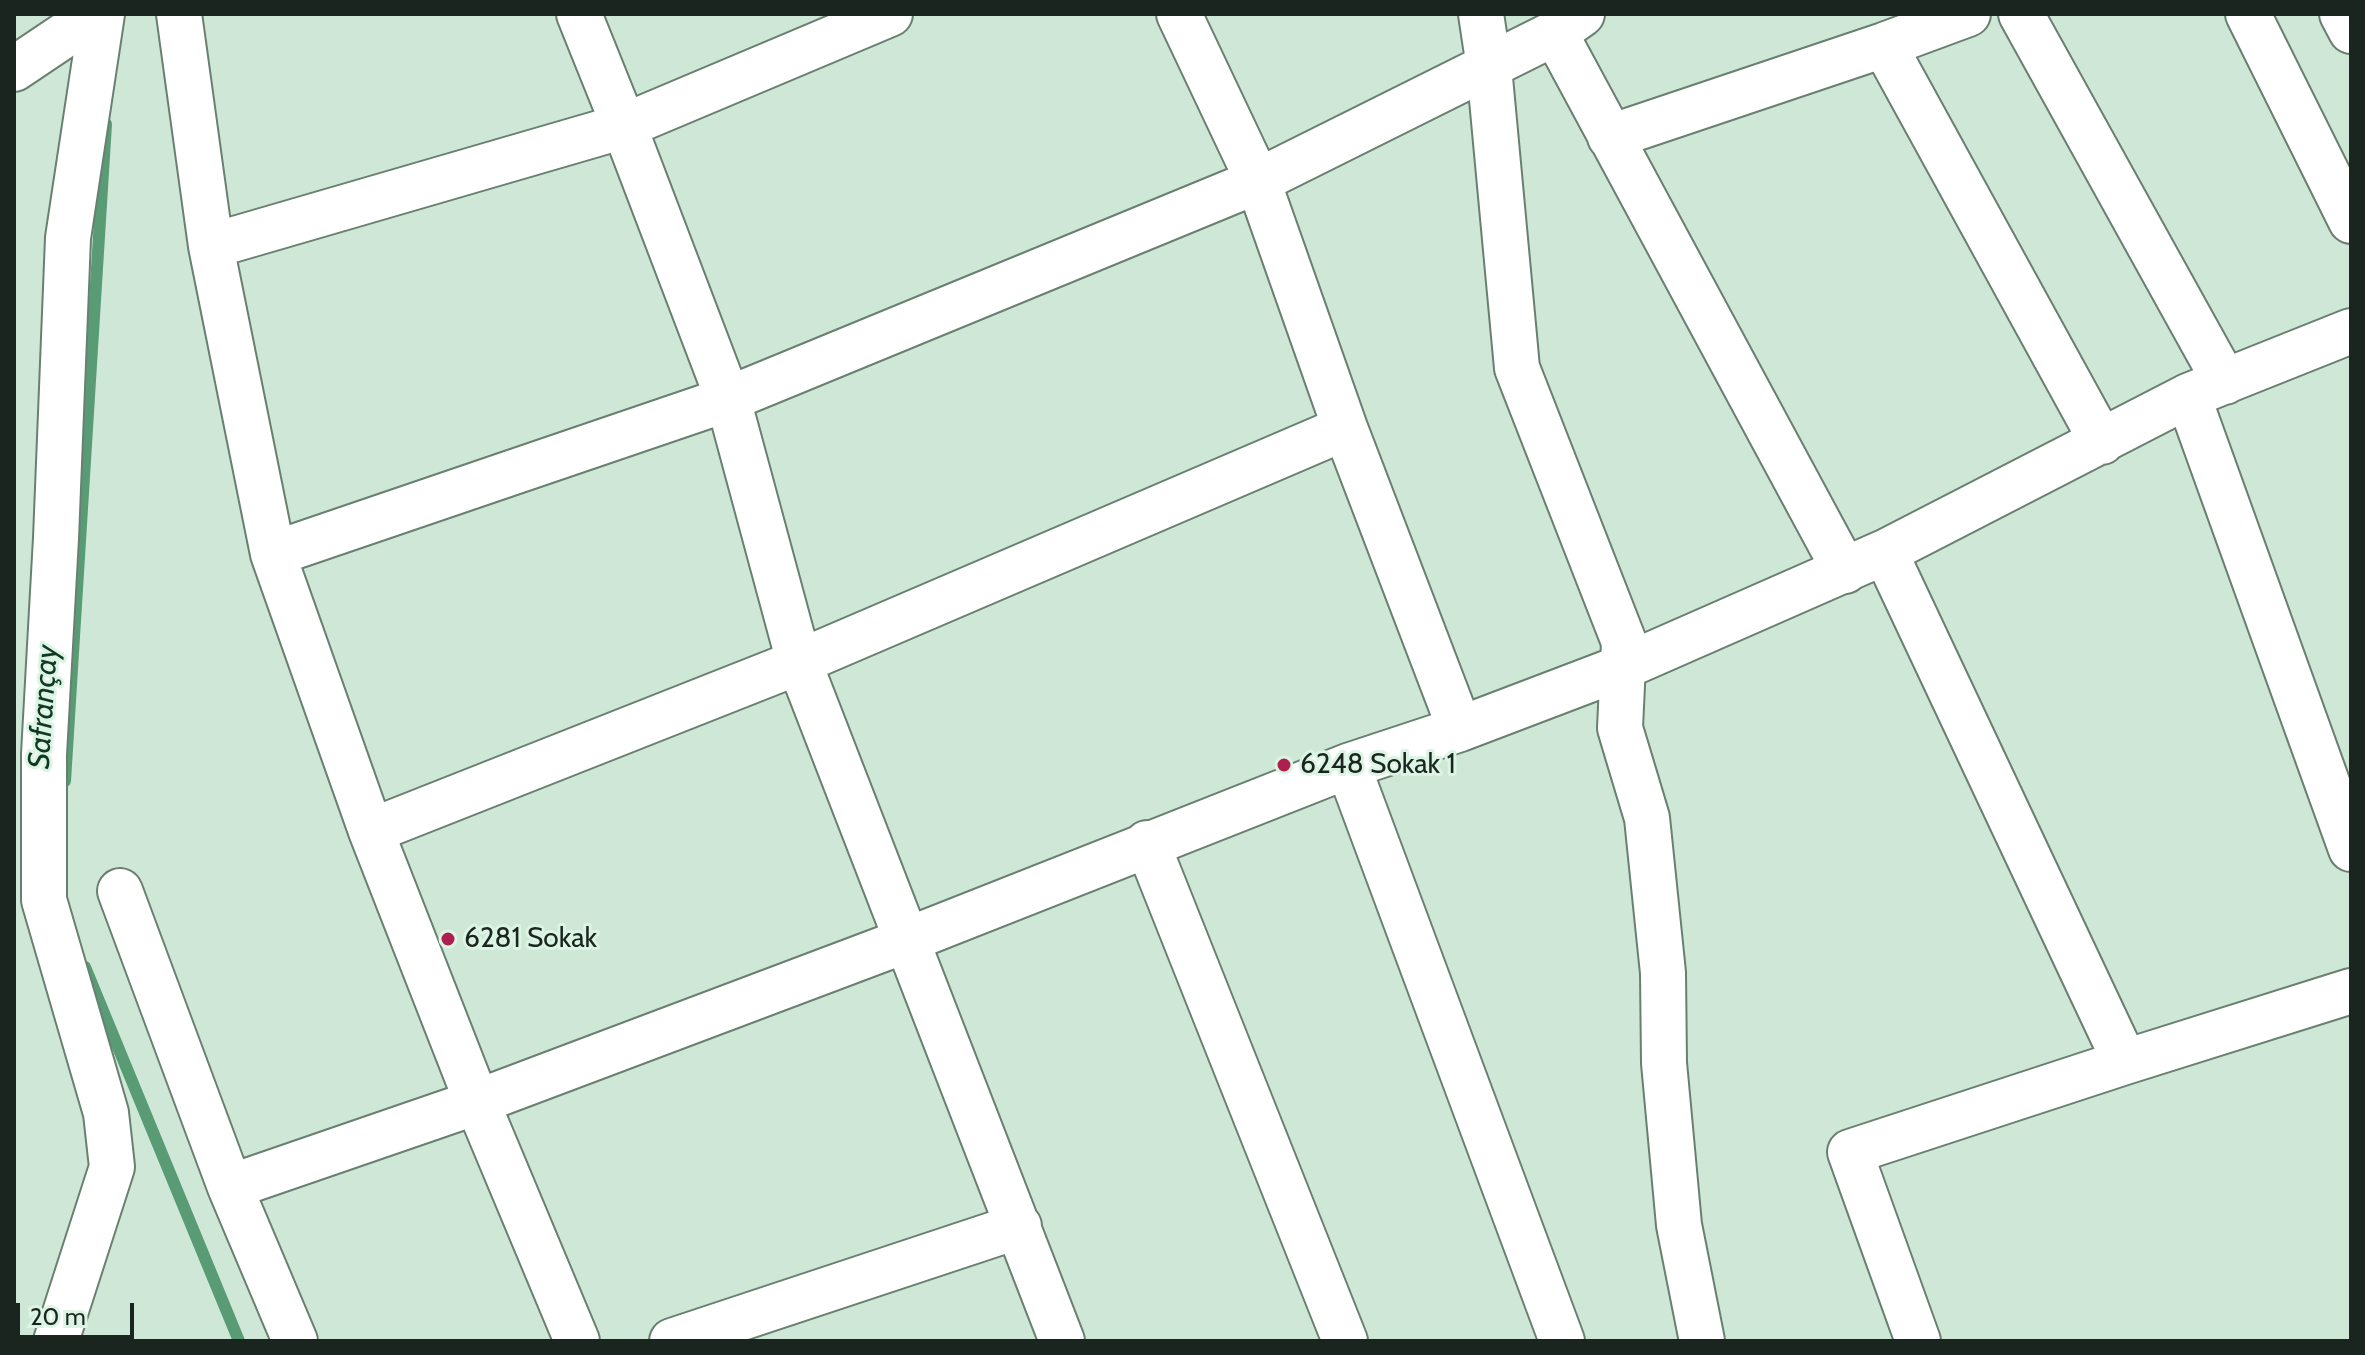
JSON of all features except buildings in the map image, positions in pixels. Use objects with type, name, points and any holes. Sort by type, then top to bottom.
[{"type":"street","points":[[14,69],[96,14]]},
{"type":"street","points":[[56,1341],[112,1167],[106,1113],[44,900],[44,754],[68,238],[102,14]]},
{"type":"street","points":[[179,14],[211,246],[273,554],[371,831],[477,1102],[577,1341]]},
{"type":"street","points":[[579,14],[728,399],[799,662],[1062,1341]]},
{"type":"street","points":[[211,246],[624,126],[890,14]]},
{"type":"street","points":[[1179,14],[1258,181],[1345,428],[1460,729]]},
{"type":"street","points":[[1481,14],[1489,67],[1517,368],[1624,642],[1620,728],[1647,818],[1663,973],[1664,1063],[1679,1225],[1702,1341]]},
{"type":"street","points":[[1610,137],[1968,14]]},
{"type":"street","points":[[2021,14],[2207,389],[2351,849]]},
{"type":"street","points":[[2248,14],[2351,221]]},
{"type":"street","points":[[2342,14],[2351,31]]},
{"type":"street","points":[[273,554],[728,399],[1258,181],[1489,67],[1568,24],[1610,137],[1845,571]]},
{"type":"street","points":[[1884,45],[2102,442]]},
{"type":"street","points":[[230,1187],[477,1102],[907,940],[1348,766],[1460,729],[1623,667],[1885,552],[2207,389],[2351,331]]},
{"type":"street","points":[[371,831],[799,662],[1345,428]]},
{"type":"street","points":[[1885,552],[2125,1062]]},
{"type":"street","points":[[1348,766],[1562,1341]]},
{"type":"street","points":[[1147,843],[1345,1341]]},
{"type":"street","points":[[120,891],[230,1187],[295,1341]]},
{"type":"street","points":[[1918,1341],[1850,1152],[2351,991]]},
{"type":"street","points":[[672,1341],[1019,1226]]},
{"type":"waterway","name":"Safrançay","points":[[65,781],[106,124]]},
{"type":"waterway","name":"Safrançay","points":[[85,967],[239,1341]]},
{"type":"place","name":"6248 Sokak 1","points":[[1284,765]]},
{"type":"place","name":"6281 Sokak","points":[[448,939]]}]
